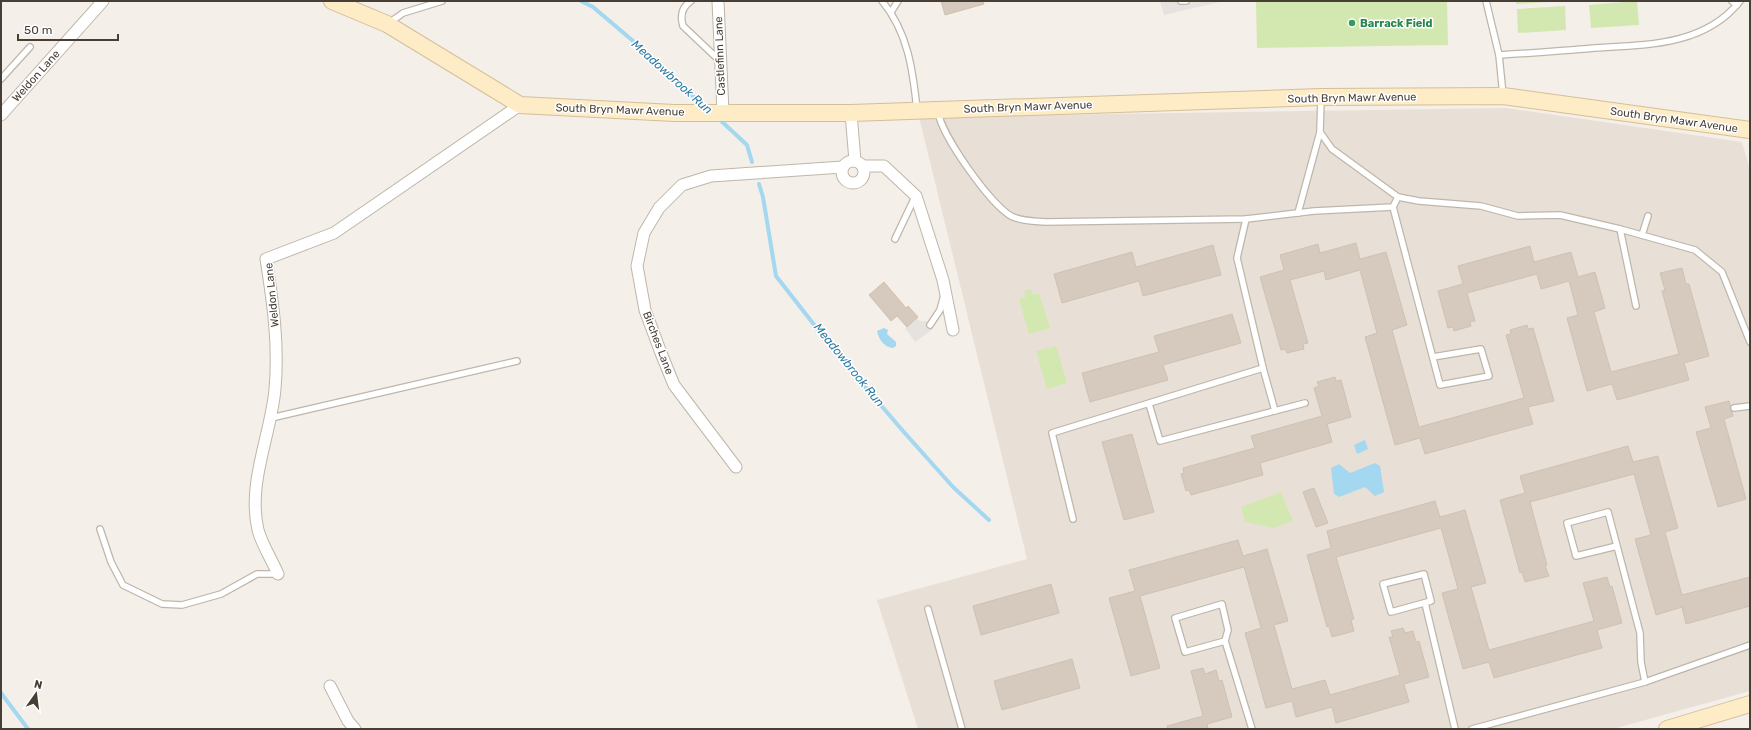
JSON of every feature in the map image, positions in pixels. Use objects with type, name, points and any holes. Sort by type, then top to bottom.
[{"type":"main road","name":"South Bryn Mawr Avenue","points":[[332,1],[387,24],[520,105],[674,113],[851,113],[1321,97],[1503,96],[1750,130]]},
{"type":"main road","points":[[1667,729],[1750,704]]},
{"type":"street","name":"Weldon Lane","points":[[1,115],[103,1]]},
{"type":"street","name":"Castlefinn Lane","points":[[718,1],[721,62],[719,112]]},
{"type":"street","name":"Weldon Lane","points":[[278,574],[258,531],[256,514],[257,482],[275,389],[276,325],[266,259],[334,233],[520,105]]},
{"type":"street","points":[[843,168],[844,177],[847,180],[856,182],[863,176],[859,164],[851,113]]},
{"type":"street","name":"Birches Lane","points":[[736,467],[674,385],[644,310],[637,266],[644,233],[659,208],[682,185],[711,176],[843,168],[850,161],[859,164]]},
{"type":"street","points":[[859,164],[884,166],[916,196],[945,289],[953,330]]},
{"type":"street","points":[[330,686],[348,721],[355,729]]},
{"type":"lane","points":[[387,24],[403,13],[442,1]]},
{"type":"lane","points":[[691,1],[684,7],[682,13],[683,26],[721,62]]},
{"type":"lane","points":[[882,1],[891,12],[900,28],[912,67],[917,110]]},
{"type":"lane","points":[[891,12],[898,1]]},
{"type":"lane","points":[[1181,1],[1186,1]]},
{"type":"lane","points":[[1486,1],[1499,55],[1503,96]]},
{"type":"lane","points":[[1732,1],[1739,3]]},
{"type":"lane","points":[[1499,55],[1660,44],[1690,36],[1717,23],[1739,3]]},
{"type":"lane","points":[[1,79],[30,47]]},
{"type":"lane","points":[[1298,213],[1320,132],[1321,97]]},
{"type":"lane","points":[[938,110],[939,117],[946,134],[985,192],[1000,209],[1013,217],[1045,222],[1246,219],[1298,213],[1393,207]]},
{"type":"lane","points":[[1320,132],[1332,148],[1398,197],[1419,201],[1481,206],[1518,216],[1560,215],[1620,229],[1695,250],[1722,272],[1750,342]]},
{"type":"lane","points":[[895,239],[916,196]]},
{"type":"lane","points":[[1398,197],[1393,207],[1440,385],[1489,376],[1481,349],[1433,357]]},
{"type":"lane","points":[[1642,235],[1648,216]]},
{"type":"lane","points":[[1246,219],[1236,258],[1275,411]]},
{"type":"lane","points":[[1620,229],[1636,306]]},
{"type":"lane","points":[[930,325],[940,310],[945,289]]},
{"type":"lane","points":[[270,418],[517,361]]},
{"type":"lane","points":[[1073,519],[1052,433],[1263,368]]},
{"type":"lane","points":[[1149,404],[1160,441],[1305,402]]},
{"type":"lane","points":[[1734,408],[1750,406]]},
{"type":"lane","points":[[1617,546],[1576,556],[1567,523],[1608,512],[1617,546],[1640,633],[1641,662],[1645,682]]},
{"type":"lane","points":[[100,529],[111,562],[123,585],[162,604],[182,605],[221,594],[257,574],[278,574]]},
{"type":"lane","points":[[1424,574],[1432,601],[1425,603],[1391,612],[1383,584],[1424,574]]},
{"type":"lane","points":[[1425,603],[1455,729]]},
{"type":"lane","points":[[1225,641],[1185,652],[1175,618],[1222,604],[1228,630],[1225,641],[1252,729]]},
{"type":"lane","points":[[928,609],[962,729]]},
{"type":"lane","points":[[1472,729],[1645,682],[1750,644]]},
{"type":"shaded area","points":[[1160,1],[1224,1],[1164,15]]},
{"type":"shaded area","points":[[1506,108],[1742,142],[1750,170],[1750,691],[1613,729],[918,729],[877,600],[1027,559],[919,117]]},
{"type":"shaded area","points":[[917,318],[920,321],[927,321],[933,329],[915,342],[905,328]]},
{"type":"green space","name":"Barrack Field","points":[[1256,1],[1447,1],[1448,45],[1257,48]]},
{"type":"green space","points":[[1516,1],[1562,1],[1516,4]]},
{"type":"green space","points":[[1637,1],[1639,25],[1591,28],[1589,5]]},
{"type":"green space","points":[[1565,6],[1566,30],[1518,33],[1517,9]]},
{"type":"green space","points":[[1031,289],[1033,295],[1039,293],[1050,328],[1029,334],[1019,299],[1026,297],[1024,291]]},
{"type":"green space","points":[[1056,346],[1067,383],[1047,389],[1036,351]]},
{"type":"green space","points":[[1281,492],[1293,521],[1274,528],[1245,522],[1241,507]]},
{"type":"water","points":[[884,328],[888,330],[887,334],[896,342],[896,346],[893,348],[885,345],[879,337],[877,331]]},
{"type":"water","points":[[1365,440],[1368,449],[1357,454],[1354,445]]},
{"type":"water","points":[[1375,463],[1380,466],[1384,492],[1375,496],[1365,487],[1339,497],[1334,494],[1331,468],[1339,464],[1350,473]]},
{"type":"building","points":[[941,1],[983,1],[984,4],[945,15]]},
{"type":"building","points":[[1356,243],[1360,259],[1386,252],[1407,325],[1392,330],[1419,427],[1524,398],[1506,335],[1511,334],[1510,330],[1527,325],[1528,329],[1533,328],[1554,401],[1528,407],[1533,424],[1425,454],[1420,438],[1395,445],[1365,337],[1377,333],[1360,270],[1326,280],[1324,271],[1290,280],[1308,343],[1303,344],[1304,349],[1287,353],[1285,349],[1281,350],[1260,277],[1284,270],[1280,255],[1318,244],[1320,253]]},
{"type":"building","points":[[1213,245],[1221,275],[1143,296],[1139,281],[1062,303],[1054,274],[1132,252],[1136,267]]},
{"type":"building","points":[[1530,246],[1534,262],[1571,252],[1578,277],[1595,272],[1605,308],[1594,312],[1611,372],[1679,354],[1662,291],[1665,290],[1660,273],[1682,268],[1686,284],[1689,284],[1709,356],[1684,363],[1689,380],[1617,400],[1612,384],[1587,391],[1567,318],[1578,315],[1569,281],[1541,289],[1537,274],[1467,293],[1475,321],[1470,322],[1471,326],[1454,331],[1453,327],[1448,328],[1438,291],[1463,284],[1458,266]]},
{"type":"building","points":[[884,282],[906,308],[908,306],[918,317],[907,327],[897,316],[891,321],[869,295]]},
{"type":"building","points":[[1232,314],[1241,343],[1163,365],[1168,380],[1090,402],[1082,373],[1159,352],[1154,336]]},
{"type":"building","points":[[1335,377],[1336,381],[1341,380],[1351,417],[1327,424],[1332,442],[1260,463],[1263,475],[1191,495],[1189,490],[1186,491],[1181,474],[1184,473],[1183,468],[1255,448],[1251,436],[1322,416],[1314,388],[1319,386],[1317,382]]},
{"type":"building","points":[[1729,401],[1733,416],[1724,419],[1746,499],[1718,507],[1696,432],[1711,428],[1705,407]]},
{"type":"building","points":[[1132,434],[1154,512],[1124,520],[1102,442]]},
{"type":"building","points":[[1628,446],[1633,462],[1658,456],[1678,528],[1665,532],[1682,595],[1750,577],[1750,606],[1686,624],[1682,607],[1656,615],[1635,539],[1651,535],[1634,474],[1530,502],[1547,565],[1545,566],[1549,576],[1525,582],[1522,572],[1520,573],[1500,500],[1525,493],[1520,476]]},
{"type":"building","points":[[1314,488],[1328,523],[1316,527],[1303,492]]},
{"type":"building","points":[[1435,501],[1440,517],[1465,510],[1486,583],[1471,587],[1489,650],[1594,621],[1583,583],[1607,577],[1610,587],[1612,586],[1622,623],[1597,630],[1602,648],[1494,678],[1489,662],[1463,669],[1442,593],[1458,589],[1441,528],[1336,557],[1354,619],[1351,620],[1354,631],[1332,637],[1329,626],[1327,627],[1307,555],[1331,548],[1327,531]]},
{"type":"building","points":[[1238,540],[1243,556],[1267,549],[1288,621],[1274,625],[1292,689],[1325,680],[1330,695],[1400,675],[1389,637],[1393,637],[1391,631],[1403,628],[1405,633],[1413,631],[1416,642],[1419,641],[1429,677],[1404,684],[1409,702],[1336,723],[1332,707],[1296,717],[1292,701],[1266,708],[1245,633],[1261,628],[1244,567],[1140,596],[1160,668],[1131,676],[1109,598],[1135,591],[1129,570]]},
{"type":"building","points":[[1051,584],[1059,613],[981,635],[973,606]]},
{"type":"building","points":[[1072,659],[1080,688],[1002,710],[994,681]]},
{"type":"building","points":[[1203,668],[1205,674],[1216,670],[1219,681],[1222,680],[1232,717],[1207,724],[1208,729],[1168,729],[1167,726],[1203,716],[1191,671]]},
{"type":"waterway","name":"Meadowbrook Run","points":[[581,1],[593,7],[639,46],[707,109]]},
{"type":"waterway","name":"Meadowbrook Run","points":[[718,118],[747,145],[752,162]]},
{"type":"waterway","name":"Meadowbrook Run","points":[[759,184],[763,197],[776,276],[837,354],[903,431],[953,487],[989,520]]},
{"type":"waterway","points":[[1,693],[28,729]]},
{"type":"place","name":"Barrack Field","points":[[1352,23]]}]
